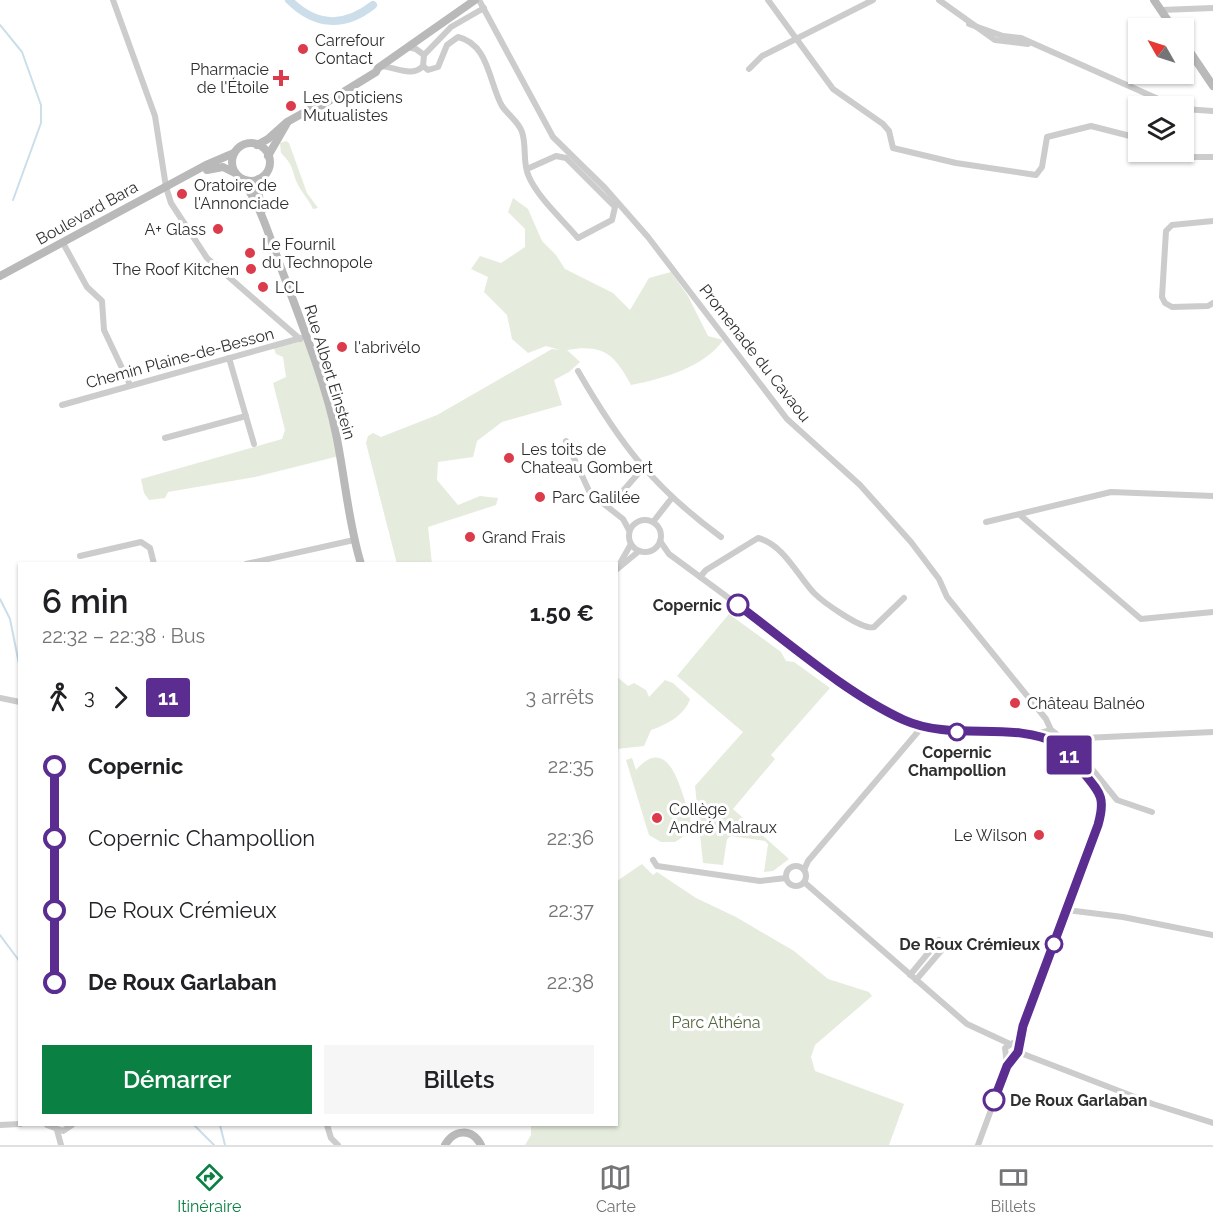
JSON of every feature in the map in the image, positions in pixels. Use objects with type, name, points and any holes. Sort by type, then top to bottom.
[{"type":"street","points":[[113,0],[155,116],[165,187],[184,226],[207,258],[303,338]]},
{"type":"street","points":[[768,0],[833,89],[883,124],[889,131],[893,148],[956,163],[1036,175],[1042,167],[1047,137],[1091,126],[1128,135]]},
{"type":"street","points":[[749,69],[762,56],[873,0]]},
{"type":"street","points":[[939,0],[969,24],[1001,43],[1035,45],[1151,96]]},
{"type":"street","points":[[1154,0],[1166,18]]},
{"type":"street","points":[[287,122],[268,156],[268,169],[260,179],[246,180],[238,175],[232,167],[234,153],[242,146],[257,145],[268,139],[287,122],[314,107],[319,107],[376,72],[379,67],[408,47],[479,3]]},
{"type":"street","points":[[379,67],[407,72],[419,70],[423,66],[424,55],[479,3]]},
{"type":"street","name":"Promenade du Cavaou","points":[[479,3],[553,137],[605,188],[648,237],[787,419],[860,485],[911,542],[939,579],[947,597],[1062,742]]},
{"type":"street","points":[[1161,10],[1213,8]]},
{"type":"street","points":[[423,66],[428,70],[438,67],[447,45],[458,37],[476,45],[502,105],[522,131],[527,169],[532,182],[578,238],[612,220],[615,207],[566,158],[556,156],[527,169]]},
{"type":"street","points":[[408,47],[424,55]]},
{"type":"street","points":[[1194,58],[1213,86]]},
{"type":"street","points":[[1194,110],[1213,111]]},
{"type":"street","points":[[257,145],[268,156]]},
{"type":"street","name":"Boulevard Bara","points":[[0,276],[165,187],[234,153]]},
{"type":"street","points":[[1194,157],[1213,157]]},
{"type":"street","name":"Boulevard Bara","points":[[188,176],[217,167],[238,175]]},
{"type":"street","name":"Rue Albert Einstein","points":[[238,175],[248,188],[266,228],[336,433],[354,540],[360,562]]},
{"type":"street","name":"Rue Albert Einstein","points":[[260,179],[258,191],[266,228]]},
{"type":"street","points":[[1213,221],[1172,225],[1166,231],[1162,297],[1165,303],[1172,307],[1208,306],[1213,303]]},
{"type":"street","points":[[63,243],[87,287],[102,301],[104,330],[129,385]]},
{"type":"street","name":"Chemin Plaine-de-Besson","points":[[62,405],[303,338]]},
{"type":"street","points":[[229,358],[254,444]]},
{"type":"street","points":[[578,371],[616,433],[643,468],[671,499],[721,537]]},
{"type":"street","points":[[165,438],[246,416]]},
{"type":"street","points":[[566,441],[590,493],[623,519],[636,523]]},
{"type":"street","points":[[622,492],[643,468]]},
{"type":"street","points":[[986,522],[1111,492],[1213,496]]},
{"type":"street","points":[[654,522],[671,499]]},
{"type":"street","points":[[1020,515],[1141,619],[1213,612]]},
{"type":"street","points":[[618,567],[631,544],[629,530],[623,519]]},
{"type":"street","points":[[629,530],[643,519],[654,522],[660,531],[660,541],[669,554],[874,705],[922,727],[957,732],[1037,734],[1062,742],[1099,792],[1102,810],[1067,910],[1012,1049],[978,1145]]},
{"type":"street","points":[[700,577],[706,570],[758,538],[766,541],[786,557],[817,596],[866,628],[874,627],[904,598]]},
{"type":"street","points":[[255,562],[354,540]]},
{"type":"street","points":[[653,549],[660,541]]},
{"type":"street","points":[[80,556],[141,542],[150,548],[154,562]]},
{"type":"street","points":[[631,544],[639,551]]},
{"type":"street","points":[[618,568],[639,551],[653,549],[669,554]]},
{"type":"street","points":[[0,698],[18,702]]},
{"type":"street","points":[[922,727],[808,861],[804,870],[804,882],[967,1024],[1012,1049],[1153,1104],[1213,1124]]},
{"type":"street","points":[[1037,734],[1051,730]]},
{"type":"street","points":[[1062,742],[1070,738],[1213,732]]},
{"type":"street","points":[[1070,738],[1071,743],[1117,800],[1128,806],[1152,812]]},
{"type":"street","points":[[653,860],[657,866],[760,881],[786,878],[795,886],[804,882]]},
{"type":"street","points":[[786,878],[787,872],[792,867],[799,866],[804,870]]},
{"type":"street","points":[[1067,910],[1123,917],[1213,934]]},
{"type":"street","points":[[910,975],[939,940]]},
{"type":"street","points":[[916,981],[945,946]]},
{"type":"street","points":[[0,1125],[18,1124]]},
{"type":"street","points":[[327,1126],[331,1138],[338,1145]]},
{"type":"street","points":[[453,1135],[455,1126]]},
{"type":"street","points":[[55,1127],[69,1127],[62,1145],[55,1127]]},
{"type":"street","points":[[445,1145],[453,1135],[466,1129],[477,1138],[481,1145]]},
{"type":"green space","points":[[286,141],[289,143],[307,193],[318,208],[313,209],[298,185],[291,165],[281,153],[280,143]]},
{"type":"green space","points":[[513,198],[528,209],[542,241],[556,255],[565,269],[613,293],[630,310],[649,278],[671,272],[688,296],[708,336],[723,340],[705,358],[694,365],[669,375],[631,385],[613,359],[599,350],[567,350],[580,362],[569,372],[554,380],[562,405],[502,422],[477,441],[473,457],[438,462],[437,480],[458,505],[480,496],[498,498],[496,505],[428,527],[432,562],[396,562],[366,443],[368,436],[373,433],[381,437],[437,415],[552,349],[560,350],[546,346],[528,353],[512,339],[507,315],[484,292],[488,277],[471,269],[480,256],[501,263],[525,247],[525,229],[508,212]]},
{"type":"green space","points":[[306,337],[339,456],[255,477],[168,492],[165,498],[149,500],[144,493],[141,479],[282,439],[285,430],[273,383],[286,377],[283,357],[276,354],[273,346]]},
{"type":"green space","points":[[729,614],[781,652],[786,661],[794,662],[830,688],[771,755],[775,759],[733,809],[789,859],[773,871],[764,872],[768,844],[765,841],[731,836],[727,839],[723,865],[703,863],[695,786],[743,732],[677,676]]},
{"type":"green space","points":[[618,678],[628,686],[634,683],[646,690],[649,697],[665,680],[673,683],[690,699],[679,715],[651,730],[644,746],[618,749]]},
{"type":"green space","points":[[632,758],[636,770],[645,762],[659,758],[671,767],[675,774],[689,810],[690,825],[688,831],[675,842],[661,842],[649,835],[626,760]]},
{"type":"green space","name":"Parc Athéna","points":[[642,864],[653,875],[657,872],[696,898],[736,917],[794,951],[828,979],[869,992],[872,996],[815,1045],[811,1057],[815,1071],[904,1104],[889,1145],[525,1145],[531,1135],[531,1126],[618,1126],[618,880]]},
{"type":"waterway","points":[[289,0],[309,15],[330,21],[351,18],[373,5]]},
{"type":"waterway","points":[[0,25],[22,52],[41,105],[41,123],[13,200]]},
{"type":"waterway","points":[[0,599],[10,619],[18,659]]},
{"type":"waterway","points":[[0,935],[18,959]]},
{"type":"waterway","points":[[195,1126],[214,1145]]},
{"type":"waterway","points":[[220,1126],[225,1145]]},
{"type":"bus line","name":"11","points":[[738,605],[874,705],[904,720],[933,729],[957,732],[1037,734],[1049,739],[1060,745],[1102,797],[1103,804],[1098,825],[1023,1026],[1018,1052],[1007,1066],[994,1100]]},
{"type":"place","name":"Carrefour Contact","points":[[303,49]]},
{"type":"place","name":"Pharmacie de l'Étoile","points":[[281,78]]},
{"type":"place","name":"Les Opticiens Mutualistes","points":[[291,106]]},
{"type":"place","name":"Oratoire de l'Annonciade","points":[[182,194]]},
{"type":"place","name":"A+ Glass","points":[[218,229]]},
{"type":"place","name":"Le Fournil du Technopole","points":[[250,253]]},
{"type":"place","name":"The Roof Kitchen","points":[[251,269]]},
{"type":"place","name":"LCL","points":[[263,287]]},
{"type":"place","name":"l'abrivélo","points":[[342,347]]},
{"type":"place","name":"Les toits de Chateau Gombert","points":[[509,458]]},
{"type":"place","name":"Parc Galilée","points":[[540,497]]},
{"type":"place","name":"Grand Frais","points":[[470,537]]},
{"type":"place","name":"Copernic","points":[[738,605]]},
{"type":"place","name":"Château Balnéo","points":[[1015,703]]},
{"type":"place","name":"Copernic Champollion","points":[[957,732]]},
{"type":"place","name":"Collège André Malraux","points":[[657,818]]},
{"type":"place","name":"Le Wilson","points":[[1039,835]]},
{"type":"place","name":"De Roux Crémieux","points":[[1054,944]]},
{"type":"place","name":"De Roux Garlaban","points":[[994,1100]]}]
